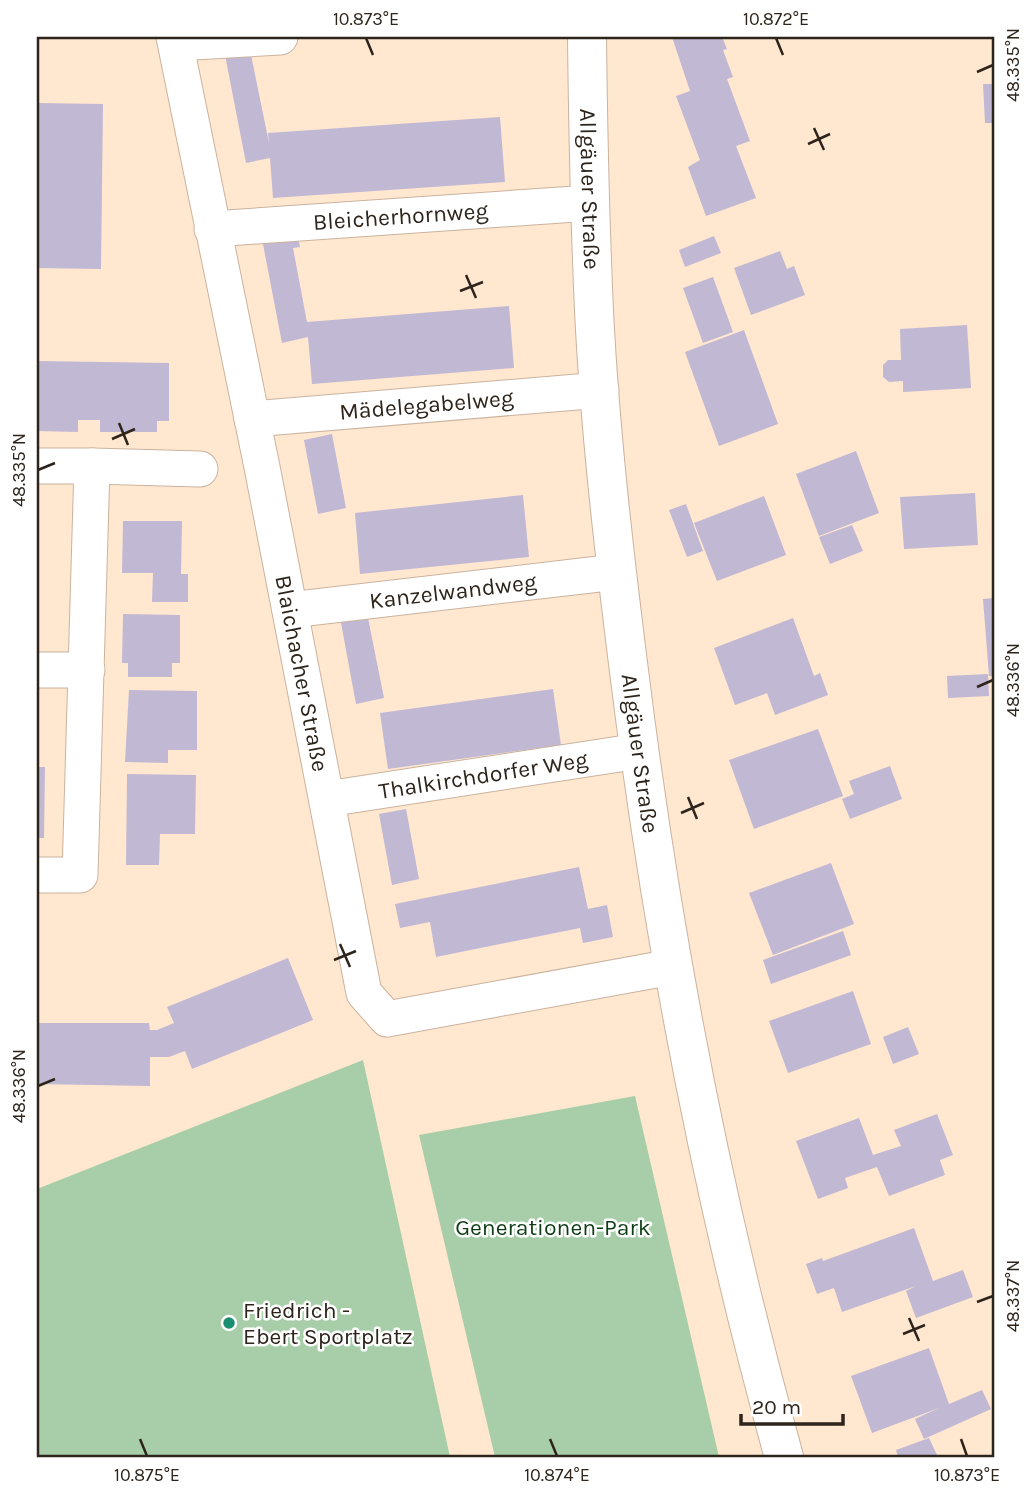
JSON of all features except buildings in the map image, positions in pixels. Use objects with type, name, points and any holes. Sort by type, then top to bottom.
[{"type":"main road","name":"Allgäuer Straße","points":[[587,37],[594,311],[616,572],[639,751],[672,967],[716,1189],[756,1357],[784,1457]]},
{"type":"street","points":[[175,40],[281,37]]},
{"type":"street","name":"Blaichacher Straße","points":[[175,40],[364,993],[387,1019],[672,967]]},
{"type":"street","name":"Bleicherhornweg","points":[[212,229],[590,203]]},
{"type":"street","name":"Mädelegabelweg","points":[[252,419],[601,390]]},
{"type":"street","points":[[37,466],[200,469]]},
{"type":"street","points":[[37,875],[80,875],[92,466]]},
{"type":"street","name":"Kanzelwandweg","points":[[290,610],[616,572]]},
{"type":"street","points":[[37,670],[88,670]]},
{"type":"street","name":"Thalkirchdorfer Weg","points":[[327,799],[639,751]]},
{"type":"green space","name":"Friedrich - Ebert Sportplatz","points":[[363,1060],[450,1457],[37,1457],[37,1189]]},
{"type":"green space","name":"Generationen-Park","points":[[635,1096],[719,1457],[495,1457],[419,1135]]},
{"type":"place","name":"Friedrich - Ebert Sportplatz","points":[[229,1323]]}]
